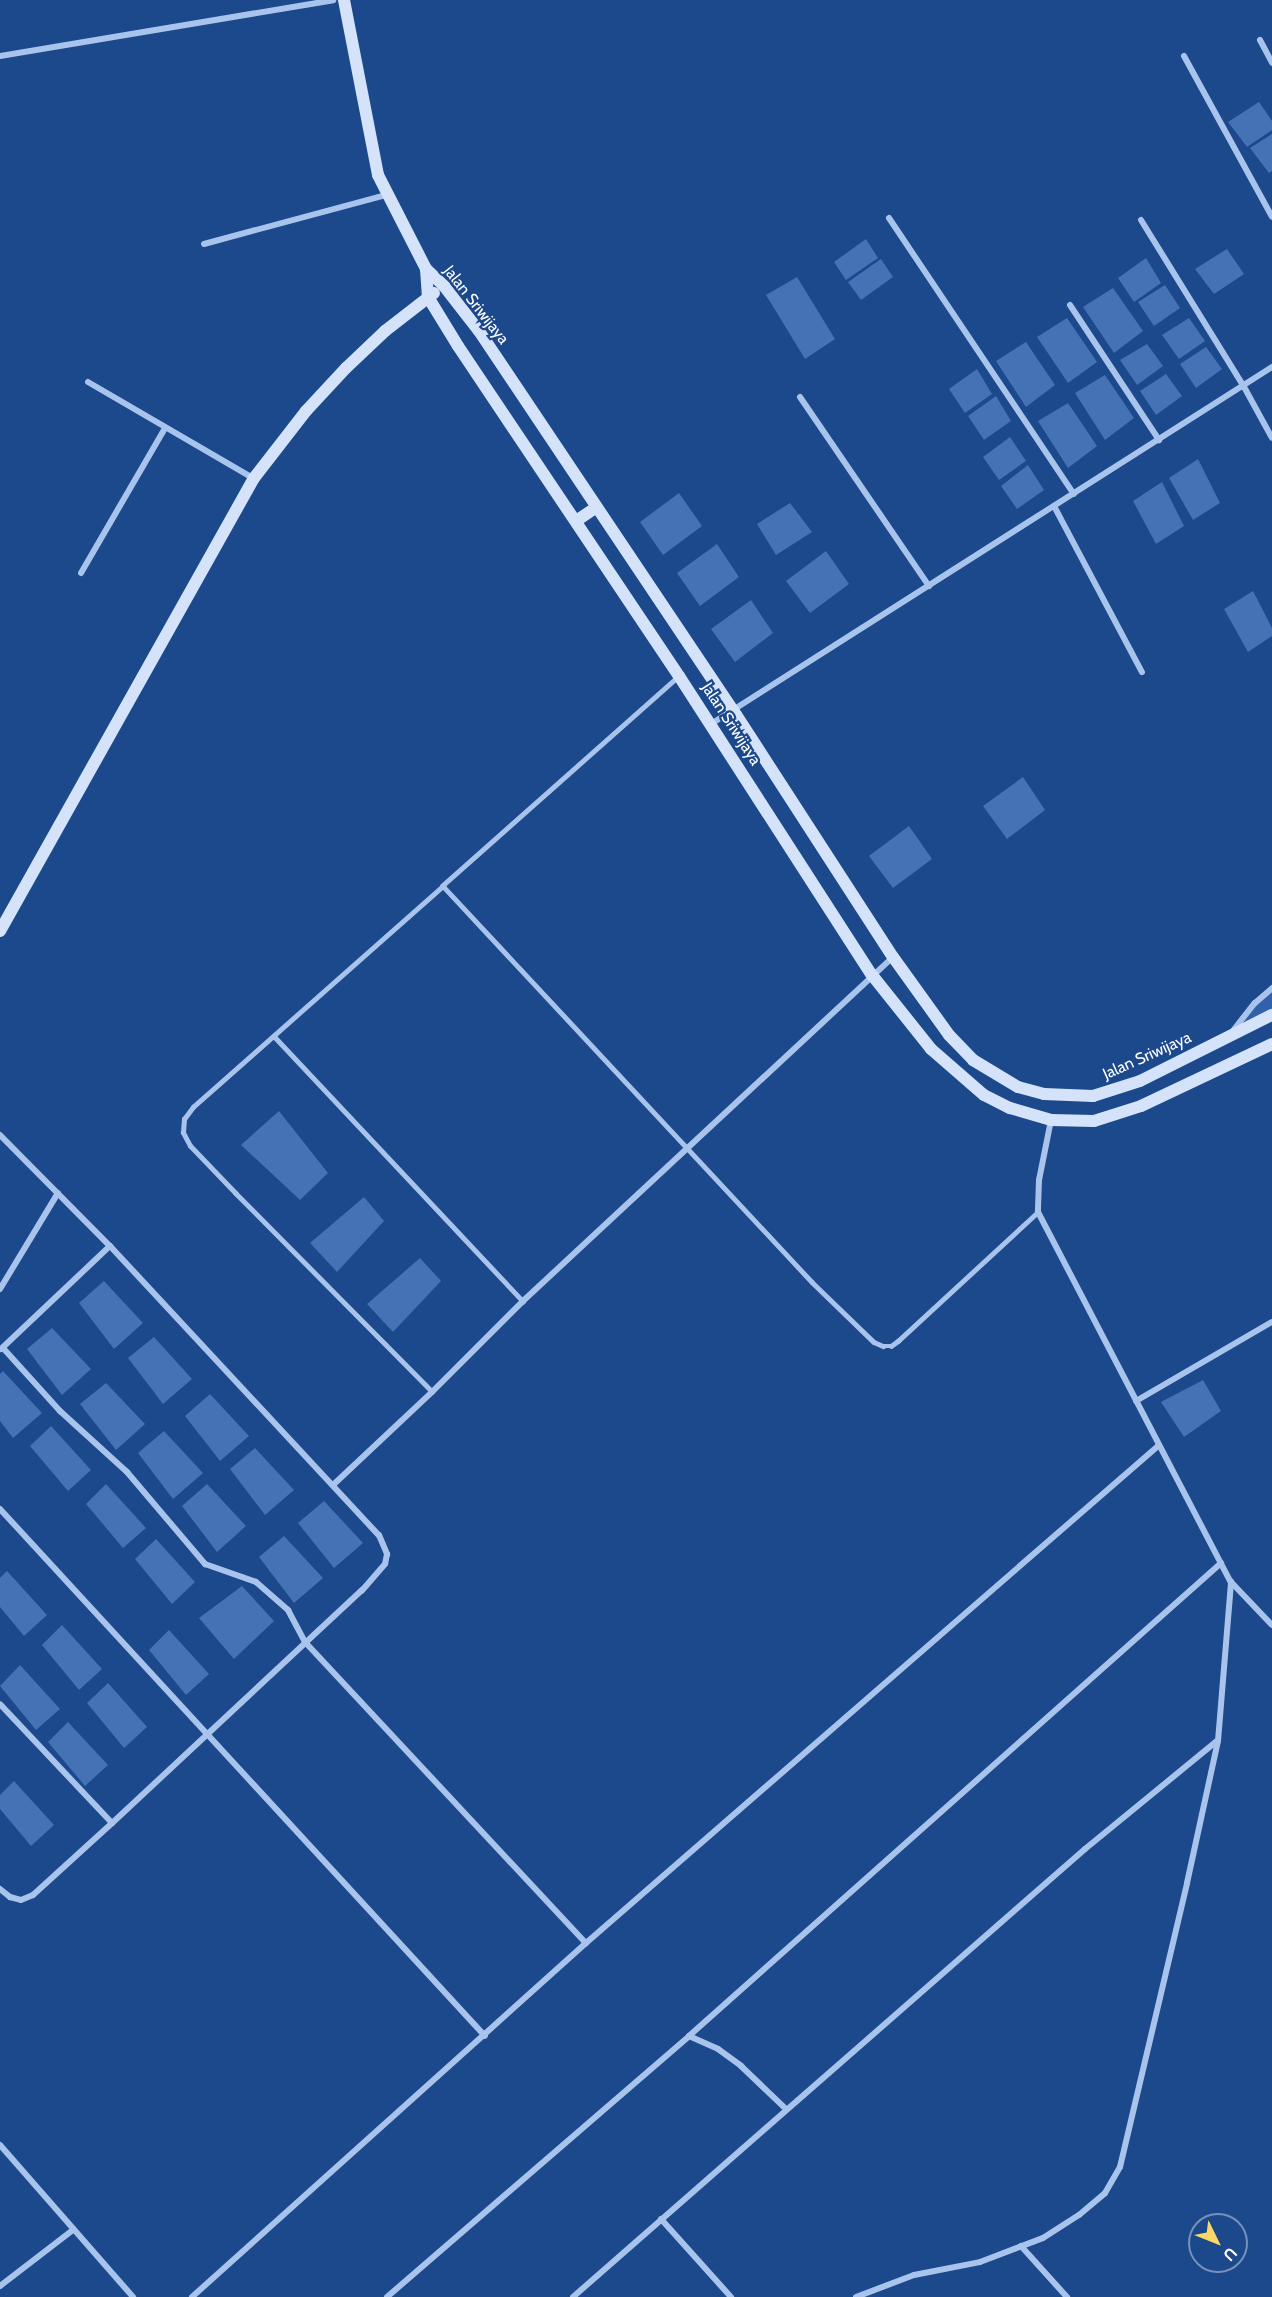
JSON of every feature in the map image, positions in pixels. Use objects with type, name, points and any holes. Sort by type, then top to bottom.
[{"type":"main road","points":[[344,0],[371,148],[386,195],[426,268]]},
{"type":"main road","name":"Jalan Sriwijaya","points":[[426,268],[444,286],[479,331],[595,508],[733,710],[893,957],[949,1035],[973,1060],[1018,1087],[1044,1094],[1093,1096],[1119,1090],[1272,1015]]},
{"type":"main road","name":"Jalan Sriwijaya","points":[[426,268],[428,297],[680,676],[872,975],[931,1049],[984,1095],[1010,1108],[1051,1120],[1094,1121],[1141,1106],[1272,1045]]},
{"type":"main road","points":[[0,931],[254,478],[306,411],[346,368],[385,331],[444,286]]},
{"type":"main road","points":[[576,522],[595,508]]},
{"type":"street","points":[[0,56],[333,0]]},
{"type":"street","points":[[1260,40],[1272,63]]},
{"type":"street","points":[[1184,56],[1272,217]]},
{"type":"street","points":[[204,244],[386,195]]},
{"type":"street","points":[[889,218],[1074,494]]},
{"type":"street","points":[[1141,220],[1243,385],[1272,438]]},
{"type":"street","points":[[1070,305],[1158,440]]},
{"type":"street","points":[[711,724],[1272,367]]},
{"type":"street","points":[[88,382],[254,478]]},
{"type":"street","points":[[800,397],[929,586]]},
{"type":"street","points":[[81,573],[165,428]]},
{"type":"street","points":[[1054,506],[1142,672]]},
{"type":"street","points":[[333,1485],[432,1392],[523,1300],[893,957]]},
{"type":"street","points":[[1228,1038],[1255,1003],[1272,988]]},
{"type":"street","points":[[1051,1120],[1039,1180],[1038,1212],[1231,1582],[1272,1624]]},
{"type":"street","points":[[0,1135],[110,1246],[380,1535],[387,1554],[385,1564],[362,1590],[33,1895],[21,1900],[10,1897],[0,1888]]},
{"type":"street","points":[[0,1289],[58,1193]]},
{"type":"street","points":[[110,1246],[1,1349],[60,1411],[127,1472],[205,1564],[256,1582],[288,1610],[305,1642],[586,1943]]},
{"type":"street","points":[[1136,1401],[1272,1322]]},
{"type":"street","points":[[192,2297],[586,1943],[1159,1445]]},
{"type":"street","points":[[0,1509],[485,2036]]},
{"type":"street","points":[[387,2297],[688,2036],[1221,1563]]},
{"type":"street","points":[[858,2296],[914,2275],[980,2262],[1042,2238],[1079,2215],[1105,2193],[1120,2167],[1218,1741],[1231,1582]]},
{"type":"street","points":[[0,1704],[112,1823]]},
{"type":"street","points":[[573,2297],[1085,1849],[1218,1741]]},
{"type":"street","points":[[688,2036],[718,2049],[741,2066],[786,2109]]},
{"type":"street","points":[[0,2145],[134,2297]]},
{"type":"street","points":[[661,2219],[731,2297]]},
{"type":"street","points":[[0,2286],[74,2229]]},
{"type":"street","points":[[1021,2246],[1067,2297]]},
{"type":"lane","points":[[432,1392],[190,1146],[183,1133],[184,1119],[193,1107],[680,676]]},
{"type":"lane","points":[[443,886],[812,1282],[860,1330],[883,1346],[891,1346],[898,1341],[1038,1212]]},
{"type":"lane","points":[[274,1036],[523,1300]]},
{"type":"shaded area","points":[[1272,989],[1272,1013],[1232,1034],[1256,1003]]},
{"type":"building","points":[[1259,102],[1272,121],[1272,130],[1247,147],[1228,122]]},
{"type":"building","points":[[1272,134],[1272,171],[1269,173],[1250,148]]},
{"type":"building","points":[[866,239],[878,258],[846,280],[834,262]]},
{"type":"building","points":[[1227,249],[1244,274],[1214,294],[1195,269]]},
{"type":"building","points":[[1146,258],[1161,283],[1134,302],[1118,278]]},
{"type":"building","points":[[881,259],[893,277],[861,300],[848,282]]},
{"type":"building","points":[[797,277],[835,339],[805,359],[766,295]]},
{"type":"building","points":[[1165,285],[1180,308],[1154,326],[1138,302]]},
{"type":"building","points":[[1113,288],[1143,331],[1114,353],[1083,307]]},
{"type":"building","points":[[1067,318],[1097,362],[1068,383],[1037,337]]},
{"type":"building","points":[[1189,318],[1205,341],[1179,359],[1162,335]]},
{"type":"building","points":[[1026,342],[1055,385],[1026,407],[996,361]]},
{"type":"building","points":[[1147,344],[1163,366],[1137,385],[1120,360]]},
{"type":"building","points":[[1206,347],[1222,369],[1196,388],[1180,364]]},
{"type":"building","points":[[977,369],[992,394],[965,413],[949,389]]},
{"type":"building","points":[[1166,374],[1182,396],[1156,415],[1140,391]]},
{"type":"building","points":[[1105,375],[1134,418],[1105,440],[1075,393]]},
{"type":"building","points":[[996,396],[1011,421],[984,440],[968,416]]},
{"type":"building","points":[[1068,403],[1097,446],[1068,468],[1038,421]]},
{"type":"building","points":[[1010,437],[1026,461],[999,480],[983,457]]},
{"type":"building","points":[[1198,459],[1220,503],[1193,520],[1169,478]]},
{"type":"building","points":[[1028,465],[1044,490],[1017,509],[1001,486]]},
{"type":"building","points":[[1162,482],[1184,526],[1156,544],[1133,501]]},
{"type":"building","points":[[679,493],[702,526],[663,555],[640,522]]},
{"type":"building","points":[[790,503],[812,532],[776,555],[757,524]]},
{"type":"building","points":[[717,544],[739,577],[700,606],[677,573]]},
{"type":"building","points":[[826,551],[849,584],[810,613],[786,581]]},
{"type":"building","points":[[1253,591],[1272,628],[1272,636],[1248,652],[1224,609]]},
{"type":"building","points":[[751,600],[773,633],[735,662],[711,629]]},
{"type":"building","points":[[1023,777],[1045,810],[1007,839],[983,806]]},
{"type":"building","points":[[909,826],[932,859],[893,888],[869,856]]},
{"type":"building","points":[[279,1111],[328,1173],[300,1200],[241,1145]]},
{"type":"building","points":[[364,1197],[384,1221],[337,1272],[310,1243]]},
{"type":"building","points":[[420,1258],[441,1281],[393,1332],[367,1304]]},
{"type":"building","points":[[104,1281],[143,1323],[114,1349],[79,1303]]},
{"type":"building","points":[[52,1328],[91,1369],[62,1395],[27,1349]]},
{"type":"building","points":[[154,1337],[192,1379],[163,1404],[128,1358]]},
{"type":"building","points":[[3,1371],[42,1413],[13,1438],[0,1421],[0,1374]]},
{"type":"building","points":[[1203,1380],[1221,1411],[1184,1437],[1161,1402]]},
{"type":"building","points":[[106,1383],[145,1424],[116,1450],[80,1404]]},
{"type":"building","points":[[210,1394],[249,1436],[220,1461],[185,1416]]},
{"type":"building","points":[[51,1426],[91,1470],[68,1491],[30,1446]]},
{"type":"building","points":[[164,1431],[203,1473],[173,1499],[138,1453]]},
{"type":"building","points":[[255,1448],[294,1490],[265,1515],[230,1469]]},
{"type":"building","points":[[106,1484],[146,1528],[123,1548],[86,1504]]},
{"type":"building","points":[[207,1484],[246,1526],[217,1552],[182,1506]]},
{"type":"building","points":[[324,1501],[363,1543],[334,1568],[298,1523]]},
{"type":"building","points":[[284,1536],[323,1578],[294,1603],[259,1557]]},
{"type":"building","points":[[156,1539],[195,1582],[172,1604],[135,1559]]},
{"type":"building","points":[[7,1571],[47,1615],[24,1636],[0,1607],[0,1578]]},
{"type":"building","points":[[242,1586],[274,1621],[234,1659],[199,1618]]},
{"type":"building","points":[[62,1625],[102,1669],[79,1690],[42,1645]]},
{"type":"building","points":[[169,1630],[209,1674],[186,1695],[149,1650]]},
{"type":"building","points":[[20,1665],[60,1709],[36,1730],[0,1686]]},
{"type":"building","points":[[108,1683],[147,1727],[124,1748],[87,1703]]},
{"type":"building","points":[[68,1722],[108,1765],[85,1786],[48,1742]]},
{"type":"building","points":[[14,1781],[54,1825],[31,1846],[0,1809],[0,1795]]}]
